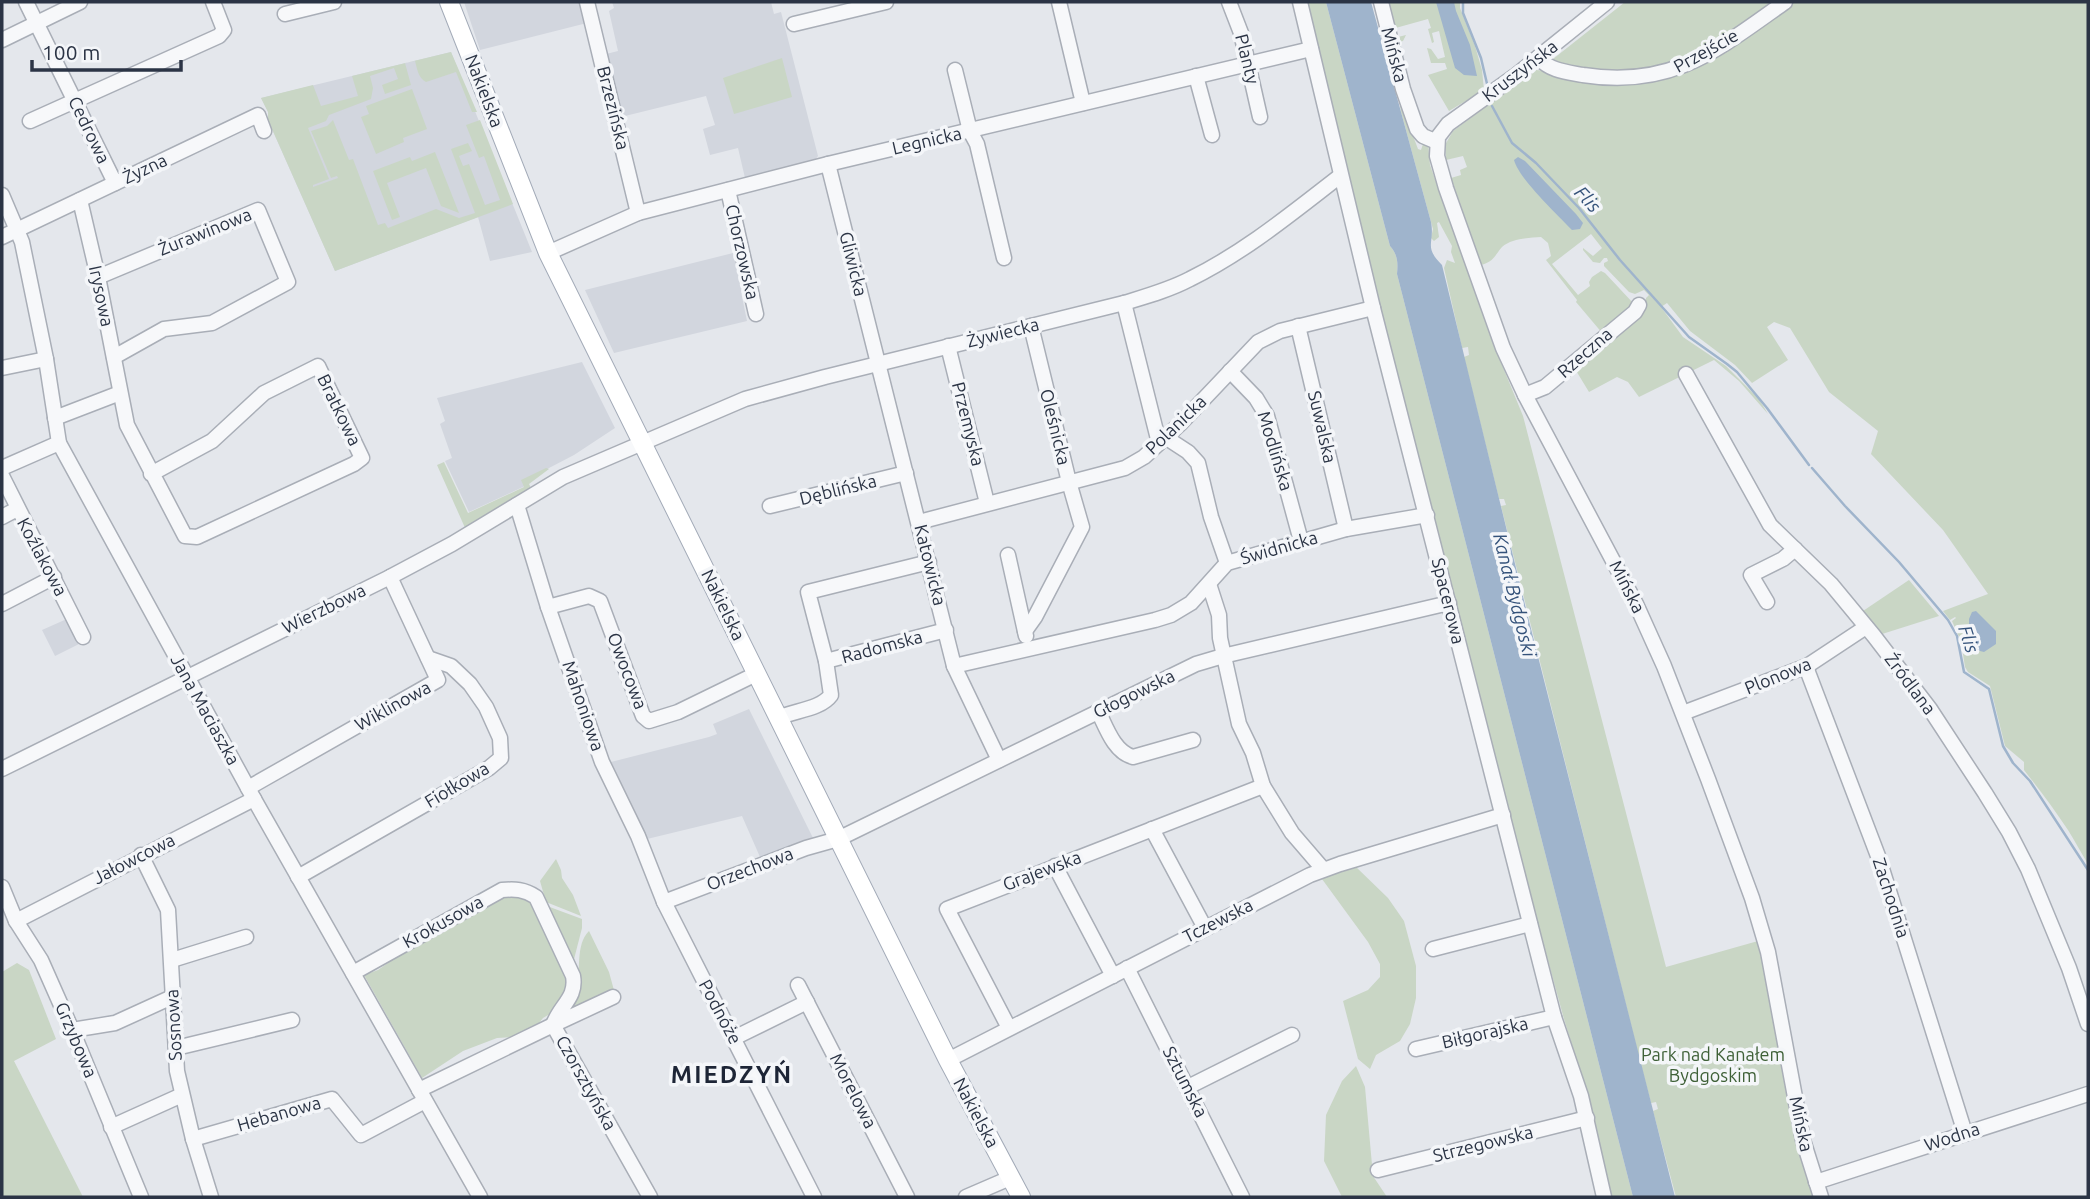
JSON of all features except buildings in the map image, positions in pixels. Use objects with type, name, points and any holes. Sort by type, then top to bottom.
[{"type":"main road","name":"Nakielska","points":[[449,2],[548,253],[947,1060],[1021,1197]]},
{"type":"street","name":"Cedrowa","points":[[26,2],[115,183]]},
{"type":"street","points":[[2,40],[80,2]]},
{"type":"street","points":[[30,121],[219,36],[224,30],[213,2]]},
{"type":"street","points":[[285,14],[334,2]]},
{"type":"street","name":"Brzezińska","points":[[587,2],[638,213]]},
{"type":"street","points":[[794,24],[886,2]]},
{"type":"street","points":[[1059,2],[1083,103]]},
{"type":"street","name":"Planty","points":[[1229,2],[1238,24],[1260,117]]},
{"type":"street","name":"Spacerowa","points":[[1300,2],[1373,308],[1554,1017],[1587,1118],[1603,1197]]},
{"type":"street","name":"Mińska","points":[[1381,2],[1403,89],[1417,130],[1437,142],[1438,162],[1446,188],[1503,348],[1525,395],[1636,604],[1683,713],[1752,898],[1765,939],[1779,1004],[1800,1127],[1821,1197]]},
{"type":"street","name":"Przejście","points":[[1539,58],[1552,68],[1589,76],[1635,78],[1666,73],[1711,52],[1785,2]]},
{"type":"street","name":"Kruszyńska","points":[[1437,142],[1448,124],[1539,58],[1600,4]]},
{"type":"street","name":"Legnicka","points":[[548,253],[638,213],[828,164],[1311,48]]},
{"type":"street","points":[[955,70],[970,131],[977,144],[1004,258]]},
{"type":"street","points":[[1196,76],[1212,135]]},
{"type":"street","name":"Żyzna","points":[[2,237],[258,115],[264,131]]},
{"type":"street","name":"Gliwicka","points":[[828,164],[878,364]]},
{"type":"street","name":"Żywiecka","points":[[643,443],[745,399],[1124,303],[1180,284],[1226,260],[1266,233],[1340,176]]},
{"type":"street","name":"Chorzowska","points":[[728,190],[756,314]]},
{"type":"street","name":"Jana Maciaszka","points":[[2,195],[22,242],[46,359],[59,443],[186,677],[480,1197]]},
{"type":"street","name":"Irysowa","points":[[80,200],[127,425],[185,536]]},
{"type":"street","name":"Żurawinowa","points":[[97,277],[258,209],[288,282],[212,323],[164,329],[114,357]]},
{"type":"street","points":[[1124,303],[1162,440],[1182,447],[1193,456],[1202,471],[1211,517],[1227,563]]},
{"type":"street","name":"Rzeczna","points":[[1525,395],[1547,385],[1635,312],[1639,305]]},
{"type":"street","name":"Polanicka","points":[[919,522],[1125,468],[1144,457],[1181,423],[1258,342],[1280,331],[1373,308]]},
{"type":"street","name":"Oleśnicka","points":[[1025,631],[1082,527],[1031,326]]},
{"type":"street","name":"Suwalska","points":[[1298,326],[1346,528]]},
{"type":"street","name":"Przemyska","points":[[948,346],[988,503]]},
{"type":"street","points":[[2,368],[46,359]]},
{"type":"street","name":"Katowicka","points":[[878,364],[954,666],[999,760]]},
{"type":"street","name":"Bratkowa","points":[[151,474],[212,441],[264,393],[318,366],[362,458],[197,537],[185,536]]},
{"type":"street","name":"Modlińska","points":[[1230,372],[1256,398],[1267,416],[1301,541]]},
{"type":"street","name":"Źródlana","points":[[1686,374],[1763,514],[1776,532],[1830,584],[1930,709],[2009,832],[2028,869],[2057,939],[2088,1024]]},
{"type":"street","points":[[55,418],[120,393]]},
{"type":"street","points":[[1181,423],[1179,434],[1182,447]]},
{"type":"street","points":[[2,468],[59,443]]},
{"type":"street","name":"Wierzbowa","points":[[2,769],[390,577],[563,477],[643,443]]},
{"type":"street","name":"Dęblińska","points":[[770,506],[906,473]]},
{"type":"street","name":"Koźlakowa","points":[[2,476],[83,637]]},
{"type":"street","name":"Mahoniowa","points":[[517,505],[548,607],[603,762],[638,836],[664,902]]},
{"type":"street","points":[[2,517],[17,509]]},
{"type":"street","name":"Świdnicka","points":[[954,666],[1171,615],[1191,603],[1227,563],[1346,528],[1427,515]]},
{"type":"street","points":[[1768,602],[1752,575],[1783,559],[1795,549]]},
{"type":"street","points":[[1008,555],[1028,647]]},
{"type":"street","points":[[826,662],[808,592],[929,562]]},
{"type":"street","points":[[2,604],[54,577]]},
{"type":"street","name":"Wiklinowa","points":[[251,793],[438,680],[390,577]]},
{"type":"street","points":[[1209,584],[1219,615],[1223,656],[1239,724],[1253,753],[1263,786],[1292,833],[1323,869]]},
{"type":"street","name":"Owocowa","points":[[548,607],[589,596],[600,601],[643,716],[649,721],[678,712],[757,674]]},
{"type":"street","name":"Głogowska","points":[[838,839],[1187,668],[1223,656],[1449,603]]},
{"type":"street","name":"Plonowa","points":[[1683,713],[1805,667],[1866,627]]},
{"type":"street","name":"Radomska","points":[[778,718],[820,705],[827,700],[831,690],[826,662],[946,630]]},
{"type":"street","name":"Fiołkowa","points":[[298,877],[489,768],[501,758],[500,738],[486,707],[470,684],[451,666],[428,658]]},
{"type":"street","name":"Zachodnia","points":[[1805,667],[1878,856],[1965,1133]]},
{"type":"street","points":[[438,680],[458,672]]},
{"type":"street","points":[[1098,711],[1116,745],[1129,757],[1193,740]]},
{"type":"street","name":"Grajewska","points":[[1009,1028],[947,909],[1263,786]]},
{"type":"street","name":"Jałowcowa","points":[[16,920],[141,855],[251,793]]},
{"type":"street","name":"Tczewska","points":[[947,1060],[1323,869],[1503,815]]},
{"type":"street","points":[[1152,829],[1205,928]]},
{"type":"street","name":"Orzechowa","points":[[664,902],[806,848],[838,839]]},
{"type":"street","name":"Sosnowa","points":[[141,855],[168,910],[177,1071],[193,1139],[211,1197]]},
{"type":"street","points":[[1055,866],[1113,976]]},
{"type":"street","name":"Grzybowa","points":[[2,887],[16,920],[41,960],[141,1197]]},
{"type":"street","name":"Krokusowa","points":[[353,973],[502,890],[527,891],[536,897],[573,976],[575,986],[553,1025]]},
{"type":"street","name":"Podnóże","points":[[664,902],[814,1197]]},
{"type":"street","points":[[1433,949],[1530,924]]},
{"type":"street","points":[[172,960],[246,937]]},
{"type":"street","name":"Sztumska","points":[[1127,968],[1242,1197]]},
{"type":"street","name":"Morelowa","points":[[798,985],[907,1197]]},
{"type":"street","points":[[553,1025],[613,997]]},
{"type":"street","points":[[72,1030],[115,1023],[172,998]]},
{"type":"street","points":[[734,1038],[807,1002]]},
{"type":"street","name":"Biłgorajska","points":[[1416,1049],[1554,1017]]},
{"type":"street","points":[[176,1048],[292,1020]]},
{"type":"street","name":"Czorsztyńska","points":[[422,1096],[553,1025],[650,1197]]},
{"type":"street","points":[[1188,1087],[1292,1035]]},
{"type":"street","name":"Wodna","points":[[1816,1182],[2088,1094]]},
{"type":"street","points":[[111,1127],[182,1095]]},
{"type":"street","name":"Hebanowa","points":[[193,1139],[332,1099],[361,1135],[422,1096]]},
{"type":"street","name":"Strzegowska","points":[[1378,1170],[1587,1118]]},
{"type":"street","points":[[966,1197],[1010,1178]]},
{"type":"shaded area","points":[[464,2],[581,2],[587,23],[480,50]]},
{"type":"shaded area","points":[[612,2],[771,2],[774,14],[781,12],[818,156],[815,160],[745,178],[738,148],[710,155],[703,129],[715,125],[706,96],[621,117],[606,54],[618,51],[609,11],[614,8]]},
{"type":"shaded area","points":[[451,52],[532,252],[490,261],[478,217],[335,271],[268,120],[268,112],[261,98]]},
{"type":"shaded area","points":[[737,252],[745,285],[741,292],[747,321],[614,353],[585,290]]},
{"type":"shaded area","points":[[582,362],[615,428],[549,468],[525,486],[469,512],[445,461],[452,458],[440,424],[445,421],[437,398]]},
{"type":"shaded area","points":[[69,618],[81,643],[55,656],[42,630]]},
{"type":"shaded area","points":[[749,709],[814,840],[760,857],[742,816],[647,839],[611,762],[717,734],[713,724]]},
{"type":"green space","points":[[1308,2],[1326,2],[1390,246],[1396,256],[1397,274],[1633,1197],[1611,1197],[1592,1110],[1514,836],[1366,254]]},
{"type":"green space","points":[[1383,2],[1460,2],[1482,70],[1484,90],[1449,111],[1428,75],[1447,69],[1445,63],[1431,63],[1427,48],[1431,49],[1438,59],[1445,57],[1439,31],[1432,33],[1432,43],[1428,19],[1392,29],[1394,38],[1406,35],[1403,41],[1395,43]]},
{"type":"green space","points":[[1625,2],[2088,2],[2088,864],[2063,822],[2024,770],[2024,762],[2005,746],[1990,686],[1968,672],[1961,641],[1952,621],[1956,618],[1950,620],[1943,611],[1988,594],[1943,530],[1871,454],[1878,431],[1829,392],[1790,328],[1774,322],[1767,327],[1788,360],[1752,383],[1735,365],[1690,331],[1667,303],[1661,307],[1683,337],[1726,366],[1759,399],[1768,414],[1739,381],[1714,360],[1639,397],[1628,382],[1617,377],[1589,392],[1575,369],[1643,307],[1649,295],[1644,290],[1635,294],[1629,292],[1604,266],[1607,258],[1600,263],[1593,262],[1583,248],[1593,256],[1602,248],[1591,234],[1552,264],[1578,295],[1590,286],[1592,277],[1601,271],[1634,304],[1603,334],[1546,260],[1551,256],[1548,243],[1541,237],[1511,242],[1502,247],[1492,260],[1481,265],[1451,178],[1461,175],[1460,170],[1467,167],[1463,156],[1446,160],[1445,145],[1453,131],[1536,70],[1546,71],[1553,59]]},
{"type":"green space","points":[[451,52],[477,112],[472,112],[456,72],[426,82],[415,61],[409,62]]},
{"type":"green space","points":[[782,58],[792,97],[734,114],[723,78]]},
{"type":"green space","points":[[405,63],[411,85],[385,94],[382,85],[398,79],[394,68],[370,76],[373,88],[371,99],[329,115],[326,121],[308,128],[329,179],[313,187],[338,178],[331,178],[311,131],[327,126],[333,120],[349,160],[353,159],[378,225],[385,223],[388,228],[436,209],[459,218],[475,213],[451,149],[468,143],[472,151],[459,156],[463,166],[469,164],[485,205],[500,200],[484,156],[479,158],[466,125],[480,120],[513,204],[335,271],[268,120],[268,112],[261,98],[313,85],[321,106],[358,96],[352,76]]},
{"type":"green space","points":[[412,89],[427,129],[403,138],[404,142],[376,154],[361,117],[369,114],[366,106]]},
{"type":"green space","name":"Park nad Kanałem Bydgoskim","points":[[1399,99],[1418,149],[1421,150],[1424,141],[1428,142],[1430,165],[1491,338],[1523,416],[1666,967],[1758,941],[1794,1136],[1813,1197],[1676,1197],[1653,1111],[1658,1109],[1656,1102],[1651,1103],[1640,1061],[1501,506],[1506,505],[1504,499],[1499,499],[1464,357],[1469,355],[1468,347],[1462,348],[1444,268],[1447,260],[1455,263],[1452,246],[1439,222],[1439,237],[1434,241],[1431,238],[1433,229]]},
{"type":"green space","points":[[435,152],[459,213],[441,206],[426,168],[387,183],[400,217],[392,220],[373,171],[410,157],[412,161]]},
{"type":"green space","points":[[444,462],[468,513],[524,487],[521,480],[549,469],[529,484],[532,490],[466,530],[437,465]]},
{"type":"green space","points":[[1909,580],[1939,616],[1879,635],[1860,613]]},
{"type":"green space","points":[[556,859],[562,878],[573,895],[581,916],[546,902],[540,881]]},
{"type":"green space","points":[[1355,866],[1388,898],[1404,921],[1416,966],[1416,998],[1410,1024],[1400,1041],[1376,1055],[1370,1069],[1358,1059],[1343,1001],[1368,990],[1380,977],[1380,964],[1368,942],[1322,879]]},
{"type":"green space","points":[[529,894],[571,984],[555,1011],[539,1023],[513,1037],[497,1038],[463,1051],[422,1078],[364,975],[378,970],[412,946],[502,895]]},
{"type":"green space","points":[[547,906],[582,919],[572,967]]},
{"type":"green space","points":[[589,931],[609,972],[615,994],[562,1013],[577,990],[580,951]]},
{"type":"green space","points":[[17,963],[29,970],[56,1039],[14,1061],[83,1197],[2,1197],[2,972]]},
{"type":"green space","points":[[1356,1066],[1365,1087],[1373,1176],[1387,1197],[1342,1197],[1324,1161],[1326,1115],[1342,1081]]},
{"type":"water","name":"Kanał Bydgoski","points":[[1326,2],[1371,2],[1431,222],[1431,249],[1442,265],[1675,1197],[1633,1197],[1397,274],[1397,259],[1390,246]]},
{"type":"water","points":[[1436,2],[1454,2],[1470,45],[1477,76],[1464,75],[1455,68]]},
{"type":"water","points":[[1518,157],[1576,214],[1583,223],[1580,229],[1572,230],[1548,206],[1517,168],[1514,160]]},
{"type":"water","points":[[1976,611],[1996,631],[1996,644],[1984,652],[1976,650],[1969,628],[1969,619],[1972,612]]},
{"type":"waterway","name":"Flis","points":[[1463,2],[1463,13],[1481,58],[1488,88]]},
{"type":"waterway","name":"Flis","points":[[1492,106],[1512,143],[1536,163],[1579,208],[1620,260],[1689,337],[1737,372],[1809,465]]},
{"type":"waterway","name":"Flis","points":[[1812,468],[1899,562],[1948,620],[1957,636],[1964,672],[1989,689],[2003,746],[2013,763],[2030,781],[2088,870]]},
{"type":"district","name":"MIEDZYŃ","points":[[732,1075]]}]
